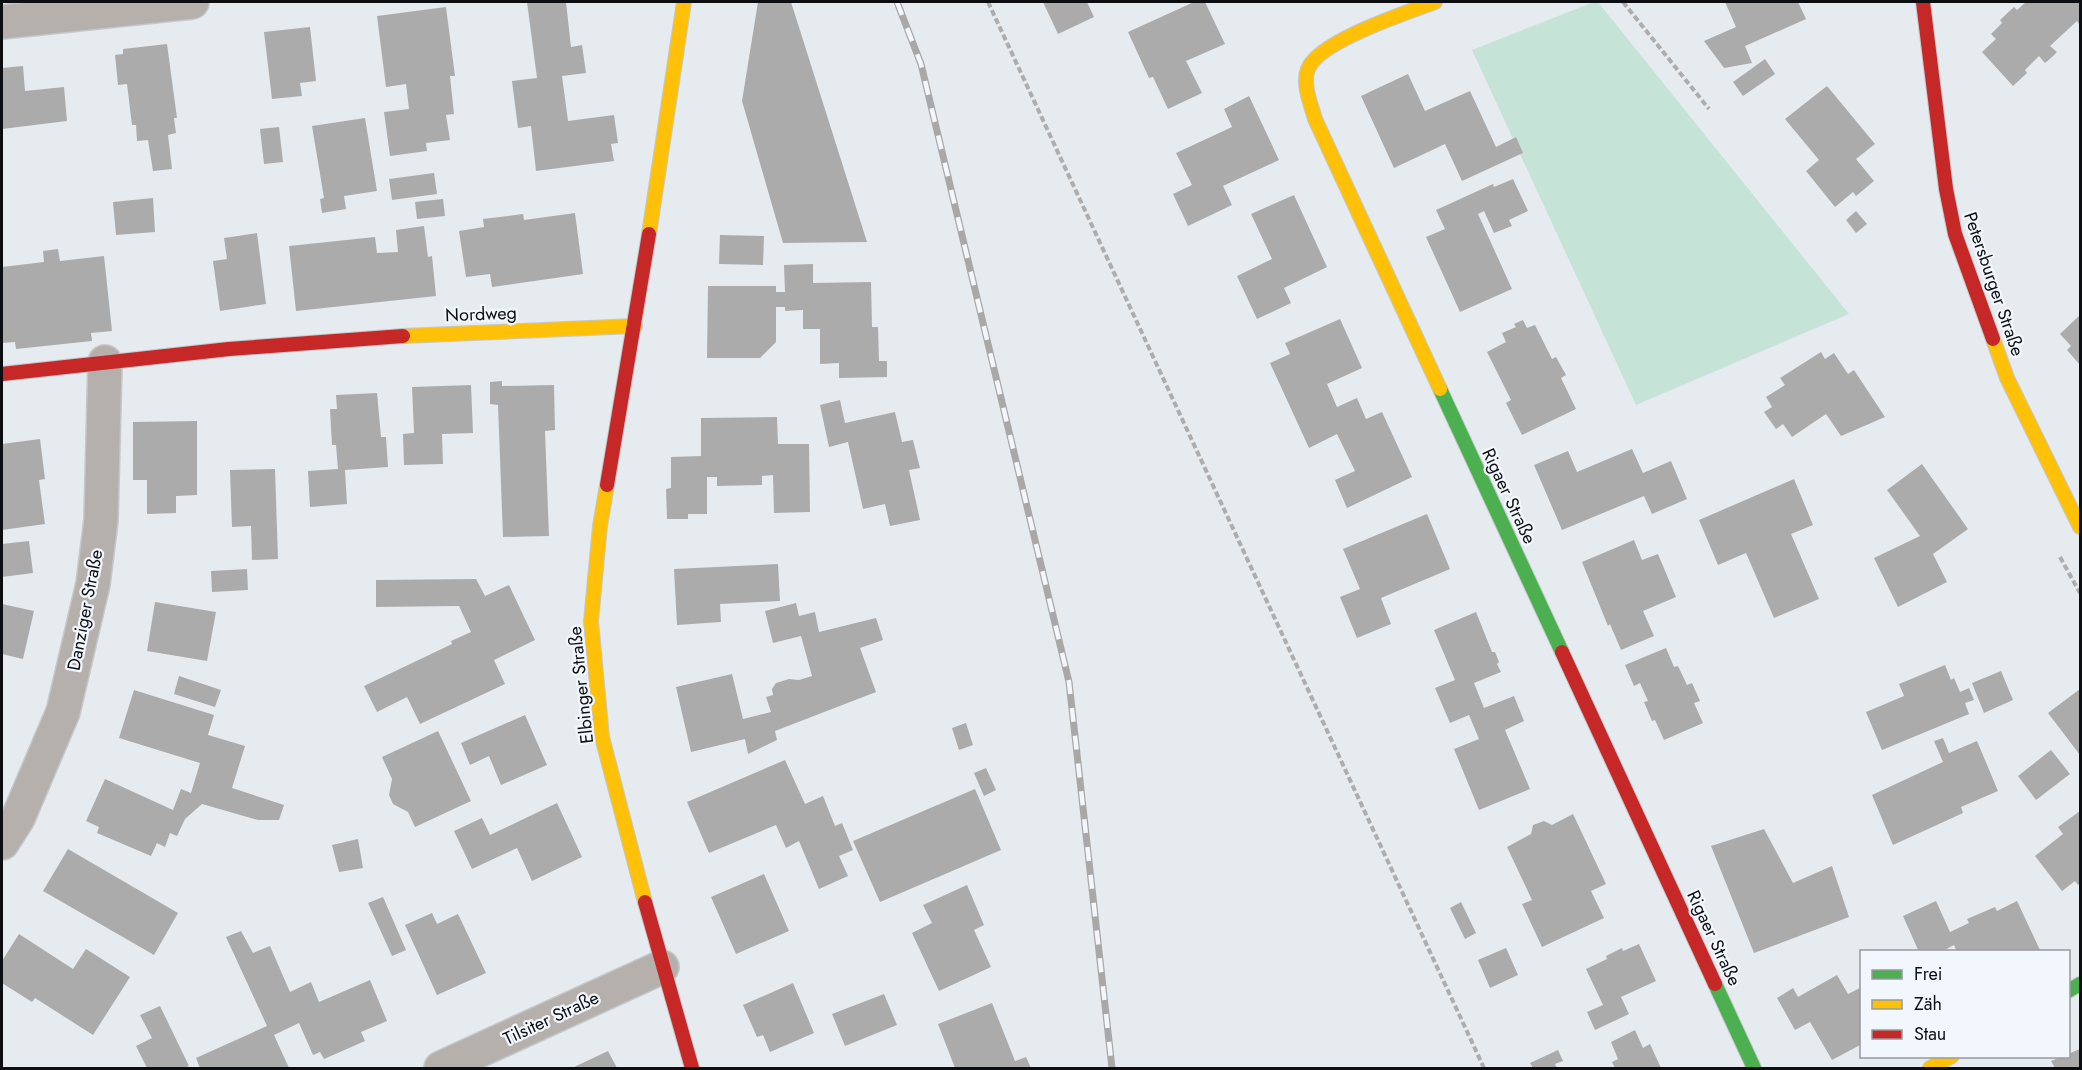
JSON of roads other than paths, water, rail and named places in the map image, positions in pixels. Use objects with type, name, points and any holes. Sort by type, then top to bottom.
[{"type":"street","points":[[2,22],[192,2]]},
{"type":"street","points":[[635,326],[684,2]]},
{"type":"street","name":"Rigaer Straße","points":[[1435,2],[1352,35],[1323,50],[1308,67],[1306,88],[1315,119],[1754,1068]]},
{"type":"street","name":"Petersburger Straße","points":[[1923,2],[1946,189],[1955,234],[2007,378],[2080,527]]},
{"type":"street","name":"Nordweg","points":[[2,374],[229,349],[427,334],[635,326]]},
{"type":"street","name":"Elbinger Straße","points":[[635,326],[600,526],[591,621],[602,737],[662,967],[674,999],[692,1068]]},
{"type":"street","name":"Danziger Straße","points":[[2,843],[18,818],[63,712],[93,584],[102,520],[105,362]]},
{"type":"street","name":"Tilsiter Straße","points":[[441,1068],[662,967]]},
{"type":"street","points":[[1930,1068],[1948,1058]]},
{"type":"railway","points":[[897,2],[921,64],[1069,682],[1112,1068]]}]
